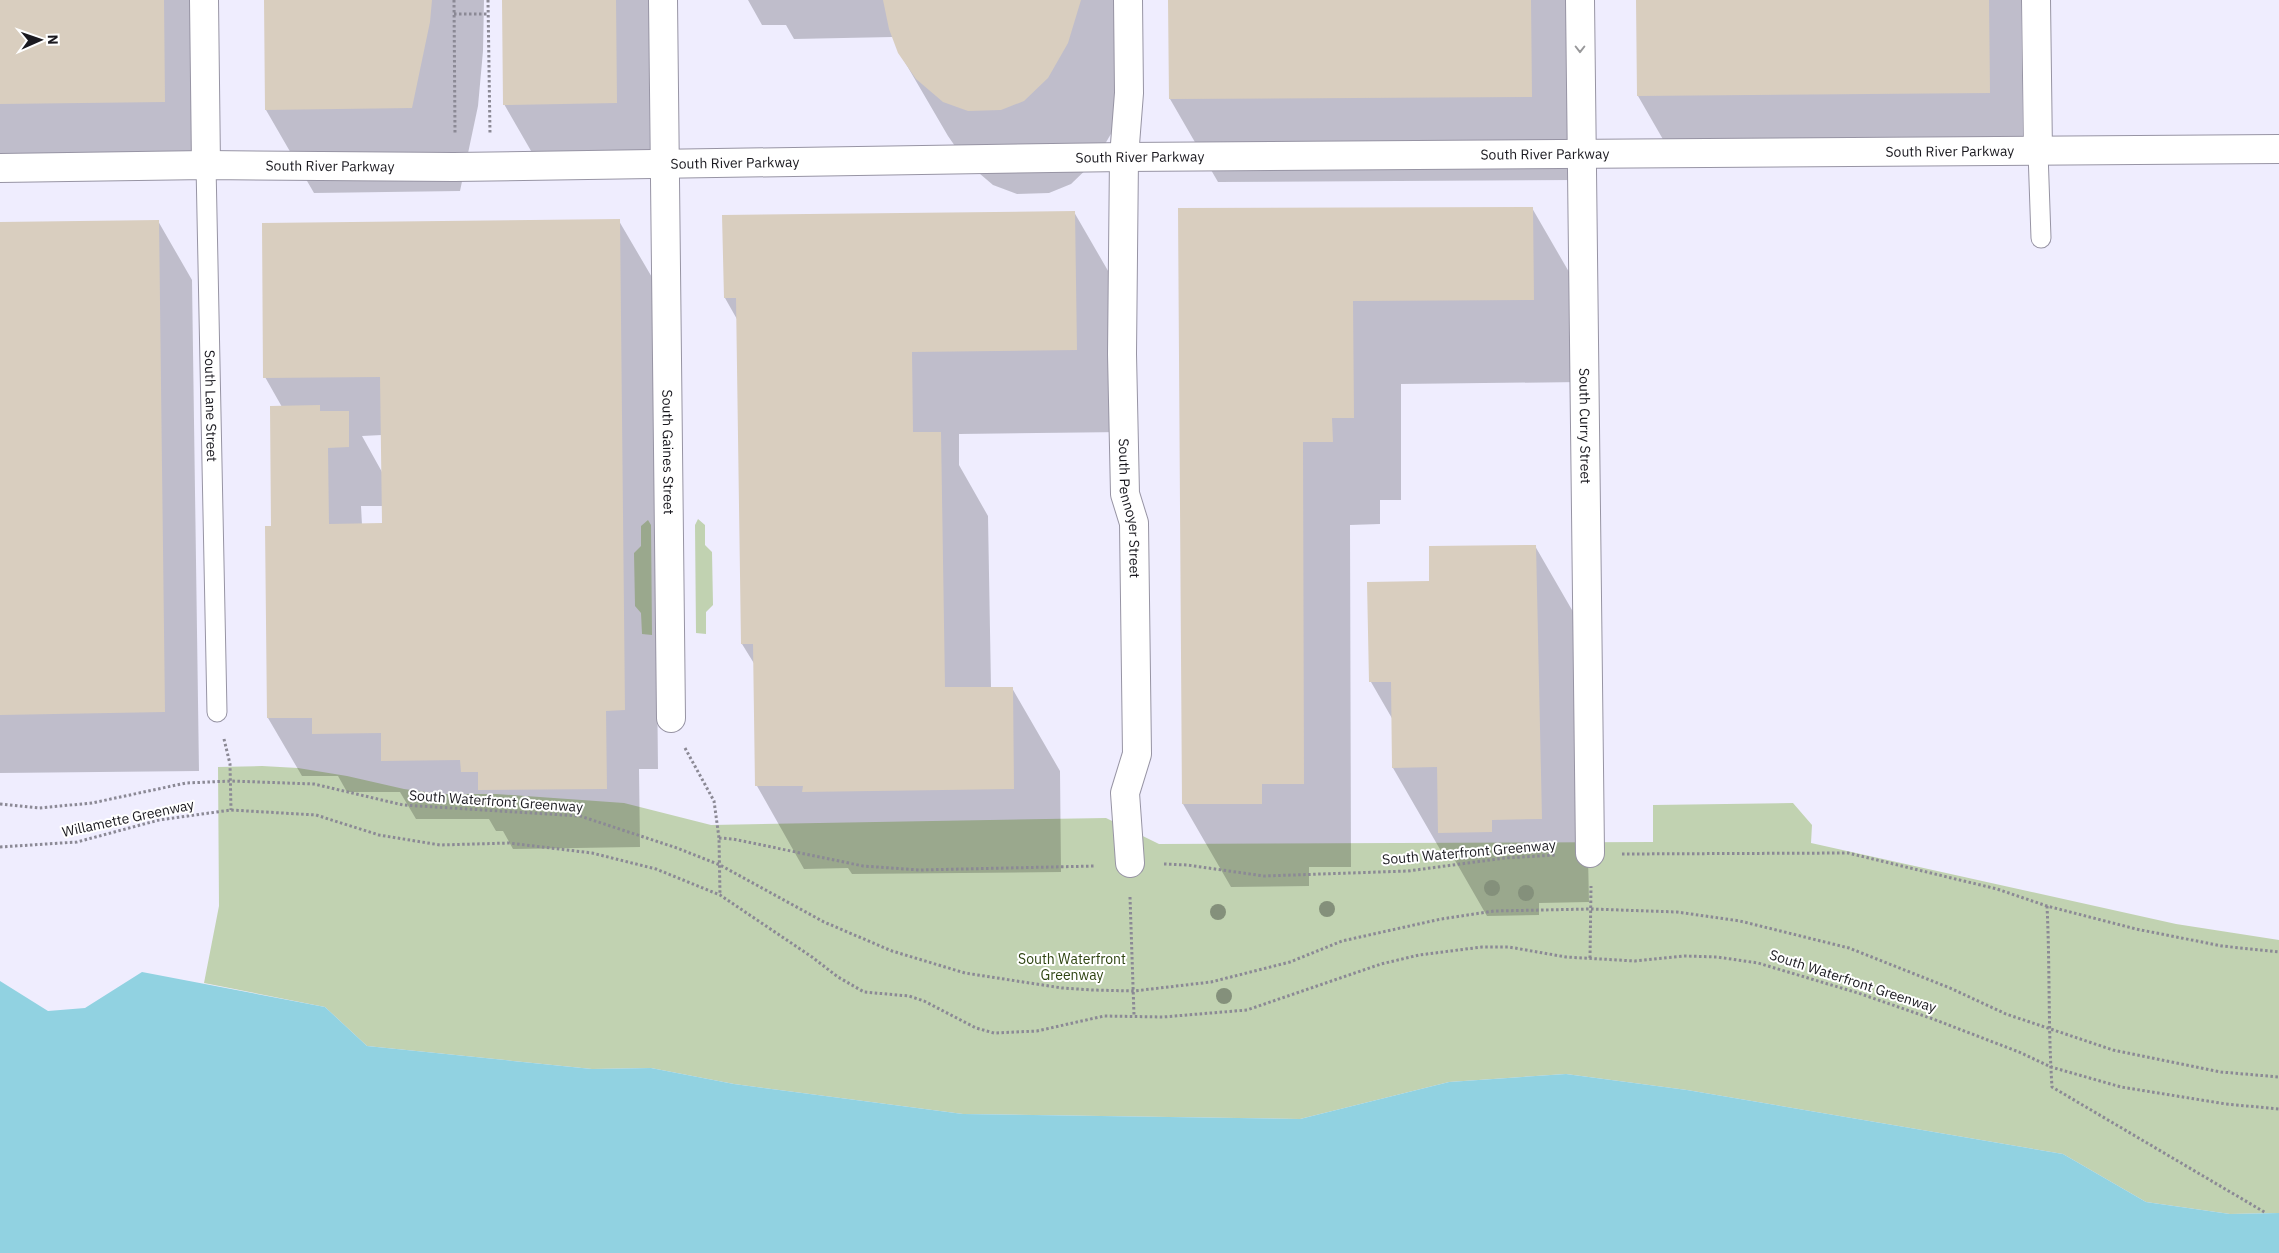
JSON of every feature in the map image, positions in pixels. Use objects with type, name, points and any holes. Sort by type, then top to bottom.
[{"type":"street","name":"South Lane Street","points":[[204,0],[206,165]]},
{"type":"street","name":"South Gaines Street","points":[[663,0],[671,718]]},
{"type":"street","name":"South Pennoyer Street","points":[[1128,0],[1129,93],[1124,157],[1122,354],[1125,494],[1134,523],[1137,754],[1125,793],[1130,864]]},
{"type":"street","name":"South Curry Street","points":[[1580,0],[1590,853]]},
{"type":"street","points":[[2036,0],[2038,152]]},
{"type":"street","name":"South River Parkway","points":[[0,168],[206,165],[490,167],[1124,157],[2279,149]]},
{"type":"lane","points":[[2038,152],[2041,238]]},
{"type":"lane","name":"South Lane Street","points":[[206,165],[217,712]]},
{"type":"path","points":[[454,0],[454,167]]},
{"type":"path","points":[[488,0],[490,167]]},
{"type":"path","points":[[454,14],[488,14]]},
{"type":"path","points":[[217,712],[230,764],[231,810]]},
{"type":"path","points":[[671,718],[714,801],[719,838],[720,895]]},
{"type":"path","name":"South Waterfront Greenway","points":[[231,781],[314,784],[403,805],[580,816],[677,848],[720,865],[824,922],[892,951],[965,973],[1062,988],[1134,991],[1211,982],[1290,962],[1342,941],[1441,918],[1494,911],[1591,909],[1676,912],[1740,921],[1849,948],[1950,988],[2006,1014],[2114,1050],[2155,1060],[2221,1072],[2279,1077]]},
{"type":"path","name":"Willamette Greenway","points":[[0,804],[39,808],[92,803],[186,783],[231,781]]},
{"type":"path","name":"South Waterfront Greenway","points":[[231,810],[316,815],[379,835],[440,845],[509,843],[592,853],[656,869],[720,895],[812,957],[838,977],[864,992],[909,996],[924,1001],[976,1028],[994,1033],[1015,1034],[1037,1031],[1104,1016],[1163,1017],[1247,1010],[1381,964],[1452,950],[1509,947],[1566,957],[1635,961],[1685,956],[1709,956],[1758,962],[1832,984],[1933,1019],[2019,1052],[2051,1067],[2120,1087],[2155,1094],[2262,1109],[2279,1109]]},
{"type":"path","name":"Willamette Greenway","points":[[0,847],[77,842],[160,820],[231,810]]},
{"type":"path","name":"South Waterfront Greenway","points":[[719,838],[733,838],[864,866],[919,870],[1130,864],[1187,865],[1264,876],[1408,871],[1505,858],[1590,853],[1653,855],[1778,852],[1848,853],[1997,889],[2047,906],[2136,929],[2222,946],[2279,952]]},
{"type":"path","points":[[1130,864],[1134,1016]]},
{"type":"path","points":[[2047,906],[2052,1087],[2266,1213]]},
{"type":"path","points":[[1590,958],[1591,909]]},
{"type":"green space","points":[[698,519],[705,525],[705,545],[712,552],[713,605],[706,612],[706,634],[696,633],[695,525]]},
{"type":"green space","points":[[648,520],[651,525],[652,635],[642,634],[641,613],[635,606],[634,553],[641,546],[641,526]]},
{"type":"green space","name":"South Waterfront Greenway","points":[[262,766],[298,768],[347,776],[404,789],[440,794],[496,794],[624,803],[711,825],[1106,818],[1159,844],[1653,842],[1653,805],[1793,803],[1812,825],[1811,843],[2176,924],[2279,940],[2279,1213],[2230,1214],[2146,1202],[2063,1154],[1687,1090],[1566,1074],[1449,1082],[1300,1119],[963,1114],[734,1084],[651,1068],[592,1069],[367,1046],[325,1007],[204,983],[219,906],[218,767]]},
{"type":"water","points":[[142,972],[325,1007],[367,1046],[592,1069],[651,1068],[734,1084],[963,1114],[1300,1119],[1449,1082],[1566,1074],[1687,1090],[2063,1154],[2146,1202],[2230,1214],[2279,1213],[2279,1253],[0,1253],[0,981],[48,1011],[85,1008]]},
{"type":"building","points":[[0,0],[164,0],[165,102],[0,104]]},
{"type":"building","points":[[264,0],[432,0],[430,22],[412,108],[265,110]]},
{"type":"building","points":[[502,0],[616,0],[617,103],[503,105]]},
{"type":"building","points":[[883,0],[1081,0],[1068,43],[1048,78],[1024,101],[1001,110],[968,111],[943,102],[916,79],[898,53],[889,29]]},
{"type":"building","points":[[1168,0],[1531,0],[1532,97],[1169,99]]},
{"type":"building","points":[[1636,0],[1989,0],[1990,93],[1637,96]]},
{"type":"building","points":[[1533,207],[1534,300],[1353,301],[1354,418],[1332,418],[1333,442],[1303,442],[1304,784],[1262,784],[1262,804],[1182,804],[1178,208]]},
{"type":"building","points":[[1075,211],[1077,350],[912,352],[913,432],[941,432],[945,687],[1013,687],[1014,789],[802,792],[803,786],[755,786],[753,644],[741,644],[736,298],[724,298],[722,215]]},
{"type":"building","points":[[620,219],[625,710],[606,711],[607,789],[478,790],[478,772],[461,772],[460,760],[381,761],[381,733],[312,734],[312,718],[267,718],[265,526],[271,526],[270,406],[320,405],[320,411],[349,411],[349,447],[328,448],[329,524],[382,523],[380,377],[263,378],[262,223]]},
{"type":"building","points":[[159,220],[165,712],[0,715],[0,222]]},
{"type":"building","points":[[1536,545],[1542,819],[1492,820],[1492,832],[1438,833],[1437,767],[1392,768],[1391,682],[1369,682],[1367,582],[1429,581],[1429,546]]}]
